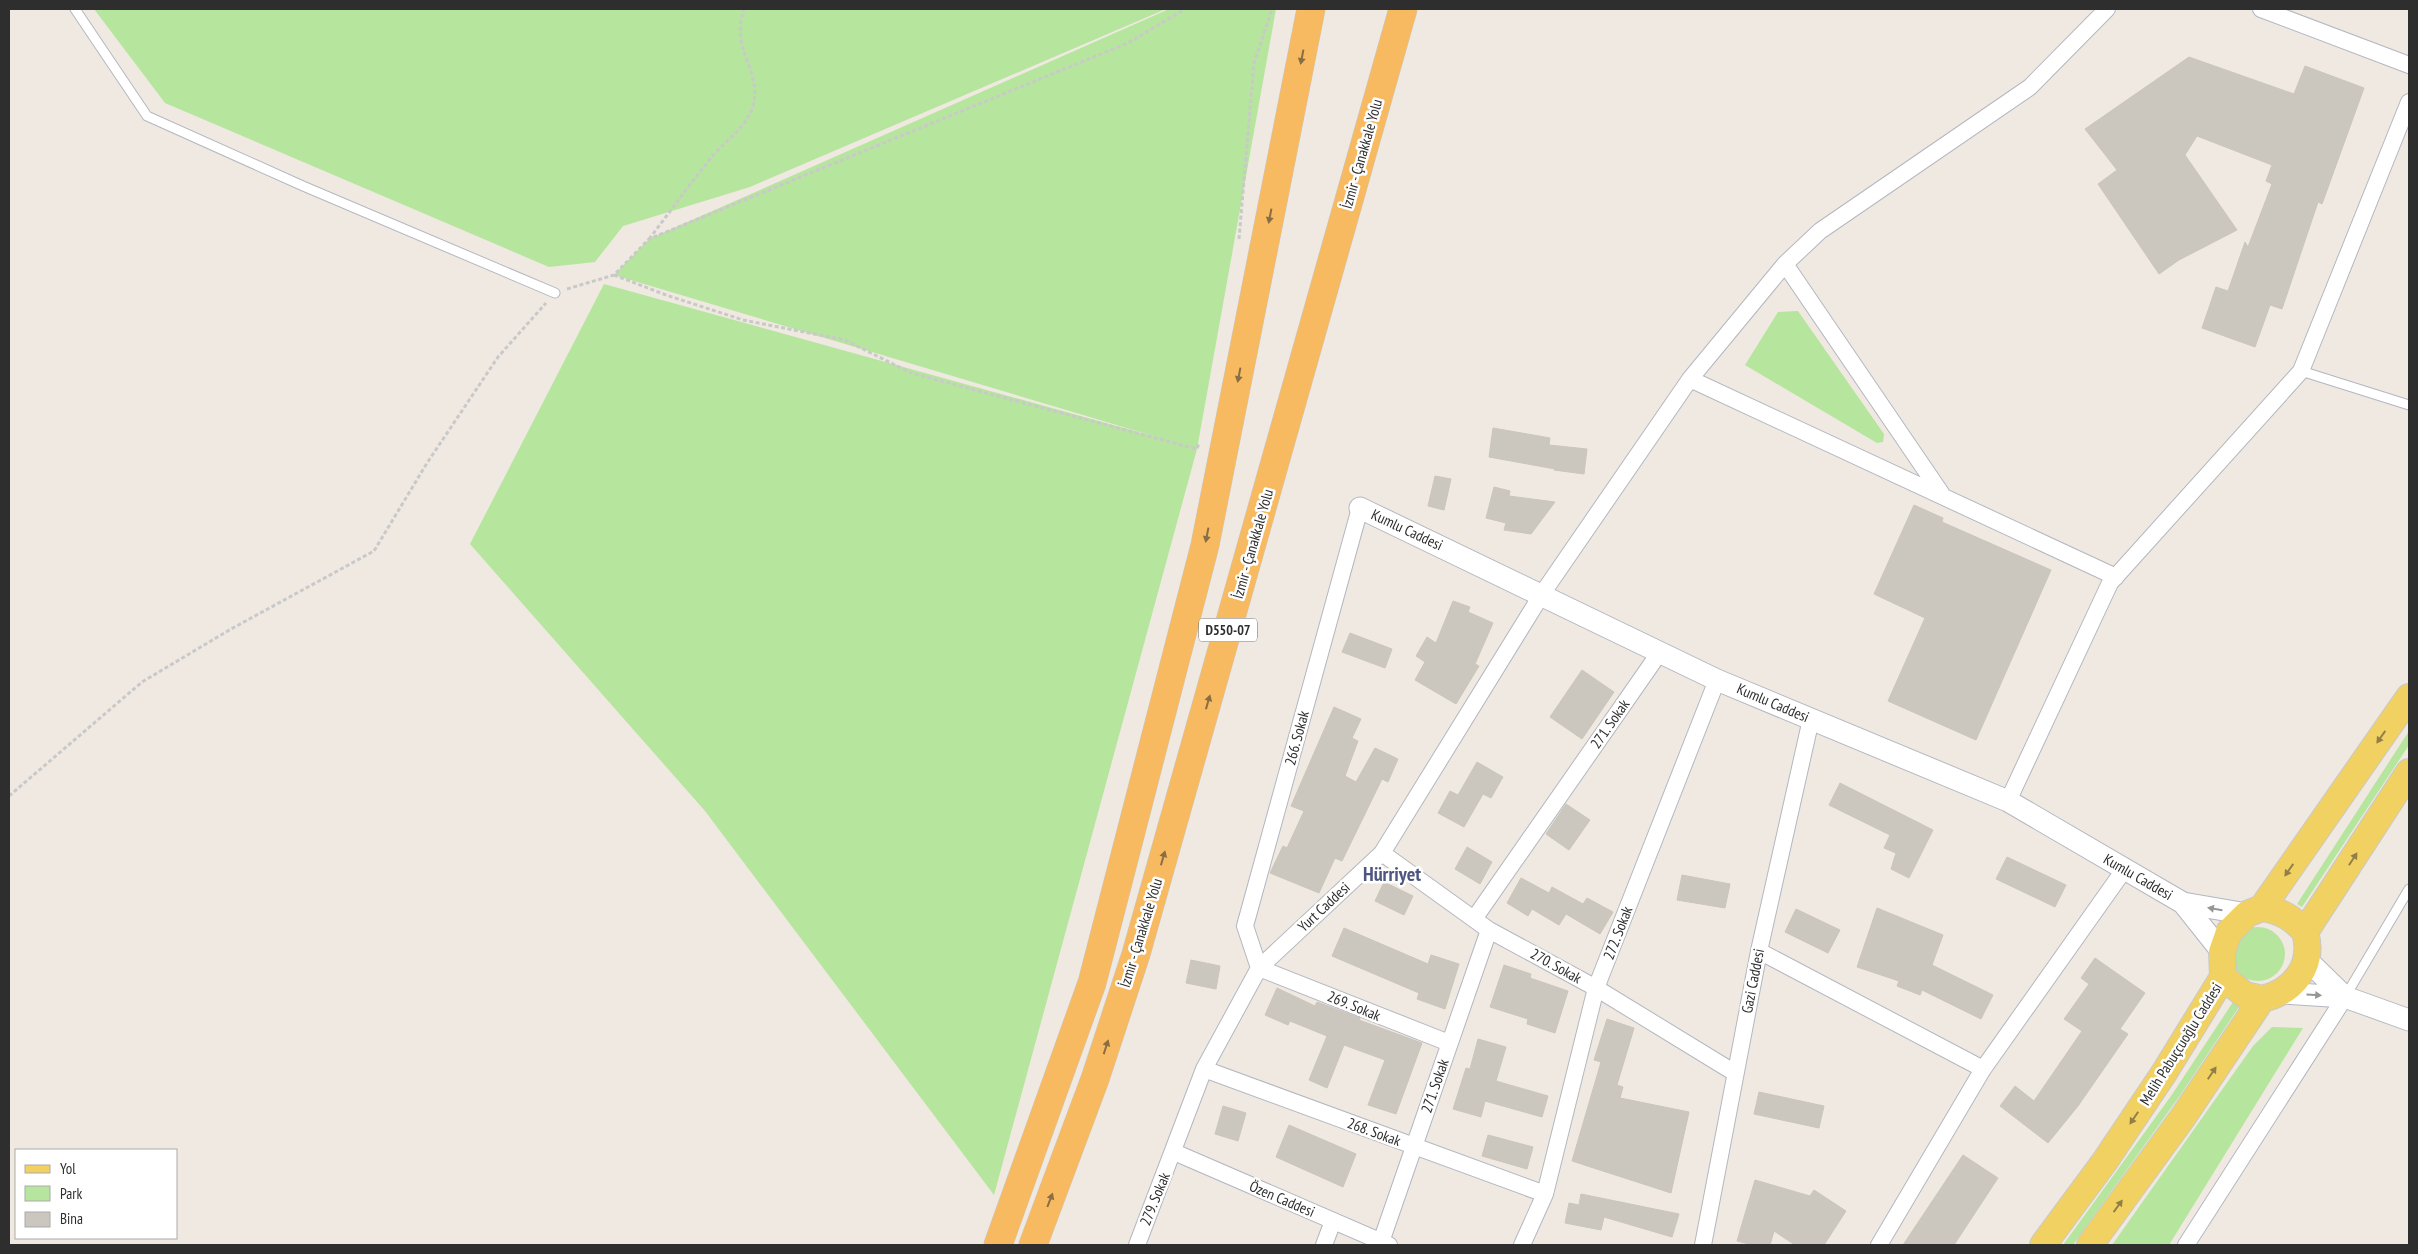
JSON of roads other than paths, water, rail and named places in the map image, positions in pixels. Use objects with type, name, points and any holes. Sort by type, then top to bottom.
[{"type":"highway","name":"D550-07","points":[[998,1245],[1092,983],[1205,545],[1311,9]]},
{"type":"highway","name":"İzmir - Çanakkale Yolu","points":[[1033,1245],[1095,1079],[1136,954],[1402,9]]},
{"type":"main road","name":"Melih Pabuçcuoğlu Caddesi","points":[[2042,1245],[2105,1160],[2159,1081],[2223,977],[2222,952],[2229,932],[2255,911],[2409,697]]},
{"type":"main road","points":[[2305,932],[2409,772]]},
{"type":"main road","points":[[2090,1245],[2272,996],[2296,981],[2306,960],[2308,941],[2305,932],[2290,917],[2281,912],[2255,911]]},
{"type":"main road","points":[[2223,977],[2241,992],[2272,996]]},
{"type":"street","name":"Yurt Caddesi","points":[[1174,1152],[1204,1069],[1259,968],[1382,853],[1542,594],[1690,379],[1785,264],[1820,231],[2030,87],[2106,9]]},
{"type":"street","points":[[2261,9],[2409,65]]},
{"type":"street","points":[[2008,801],[2110,583],[2301,371],[2409,102]]},
{"type":"street","points":[[1785,264],[1942,494]]},
{"type":"street","points":[[1690,379],[1942,494],[2116,577]]},
{"type":"street","name":"Kumlu Caddesi","points":[[1360,508],[1542,594],[1717,680],[2008,801],[2183,903]]},
{"type":"street","name":"266. Sokak","points":[[1259,968],[1245,926],[1360,508]]},
{"type":"street","name":"271. Sokak","points":[[1474,919],[1660,652]]},
{"type":"street","name":"272. Sokak","points":[[1522,1245],[1545,1194],[1596,988],[1717,680]]},
{"type":"street","name":"Gazi Caddesi","points":[[1703,1245],[1759,951],[1811,719]]},
{"type":"street","name":"270. Sokak","points":[[1382,853],[1489,930],[1596,988],[1735,1073]]},
{"type":"street","points":[[1879,1245],[1983,1069],[2124,870]]},
{"type":"street","points":[[2183,903],[2255,911]]},
{"type":"street","points":[[2183,903],[2222,952]]},
{"type":"street","name":"271. Sokak","points":[[1385,1243],[1414,1146],[1489,930]]},
{"type":"street","points":[[1759,951],[1983,1069]]},
{"type":"street","points":[[2306,960],[2345,998]]},
{"type":"street","name":"269. Sokak","points":[[1259,968],[1449,1044]]},
{"type":"street","points":[[2272,996],[2345,998],[2409,1020]]},
{"type":"street","points":[[2186,1245],[2345,998]]},
{"type":"street","name":"268. Sokak","points":[[1204,1069],[1545,1194]]},
{"type":"street","name":"Özen Caddesi","points":[[1174,1152],[1385,1243]]},
{"type":"street","name":"279. Sokak","points":[[1137,1245],[1174,1152]]},
{"type":"street","points":[[1324,1245],[1333,1221]]},
{"type":"lane","points":[[75,9],[147,116],[303,186],[555,292]]},
{"type":"lane","points":[[2301,371],[2409,405]]},
{"type":"lane","points":[[2345,998],[2409,889]]},
{"type":"district","name":"Hürriyet","points":[[1392,874]]}]
